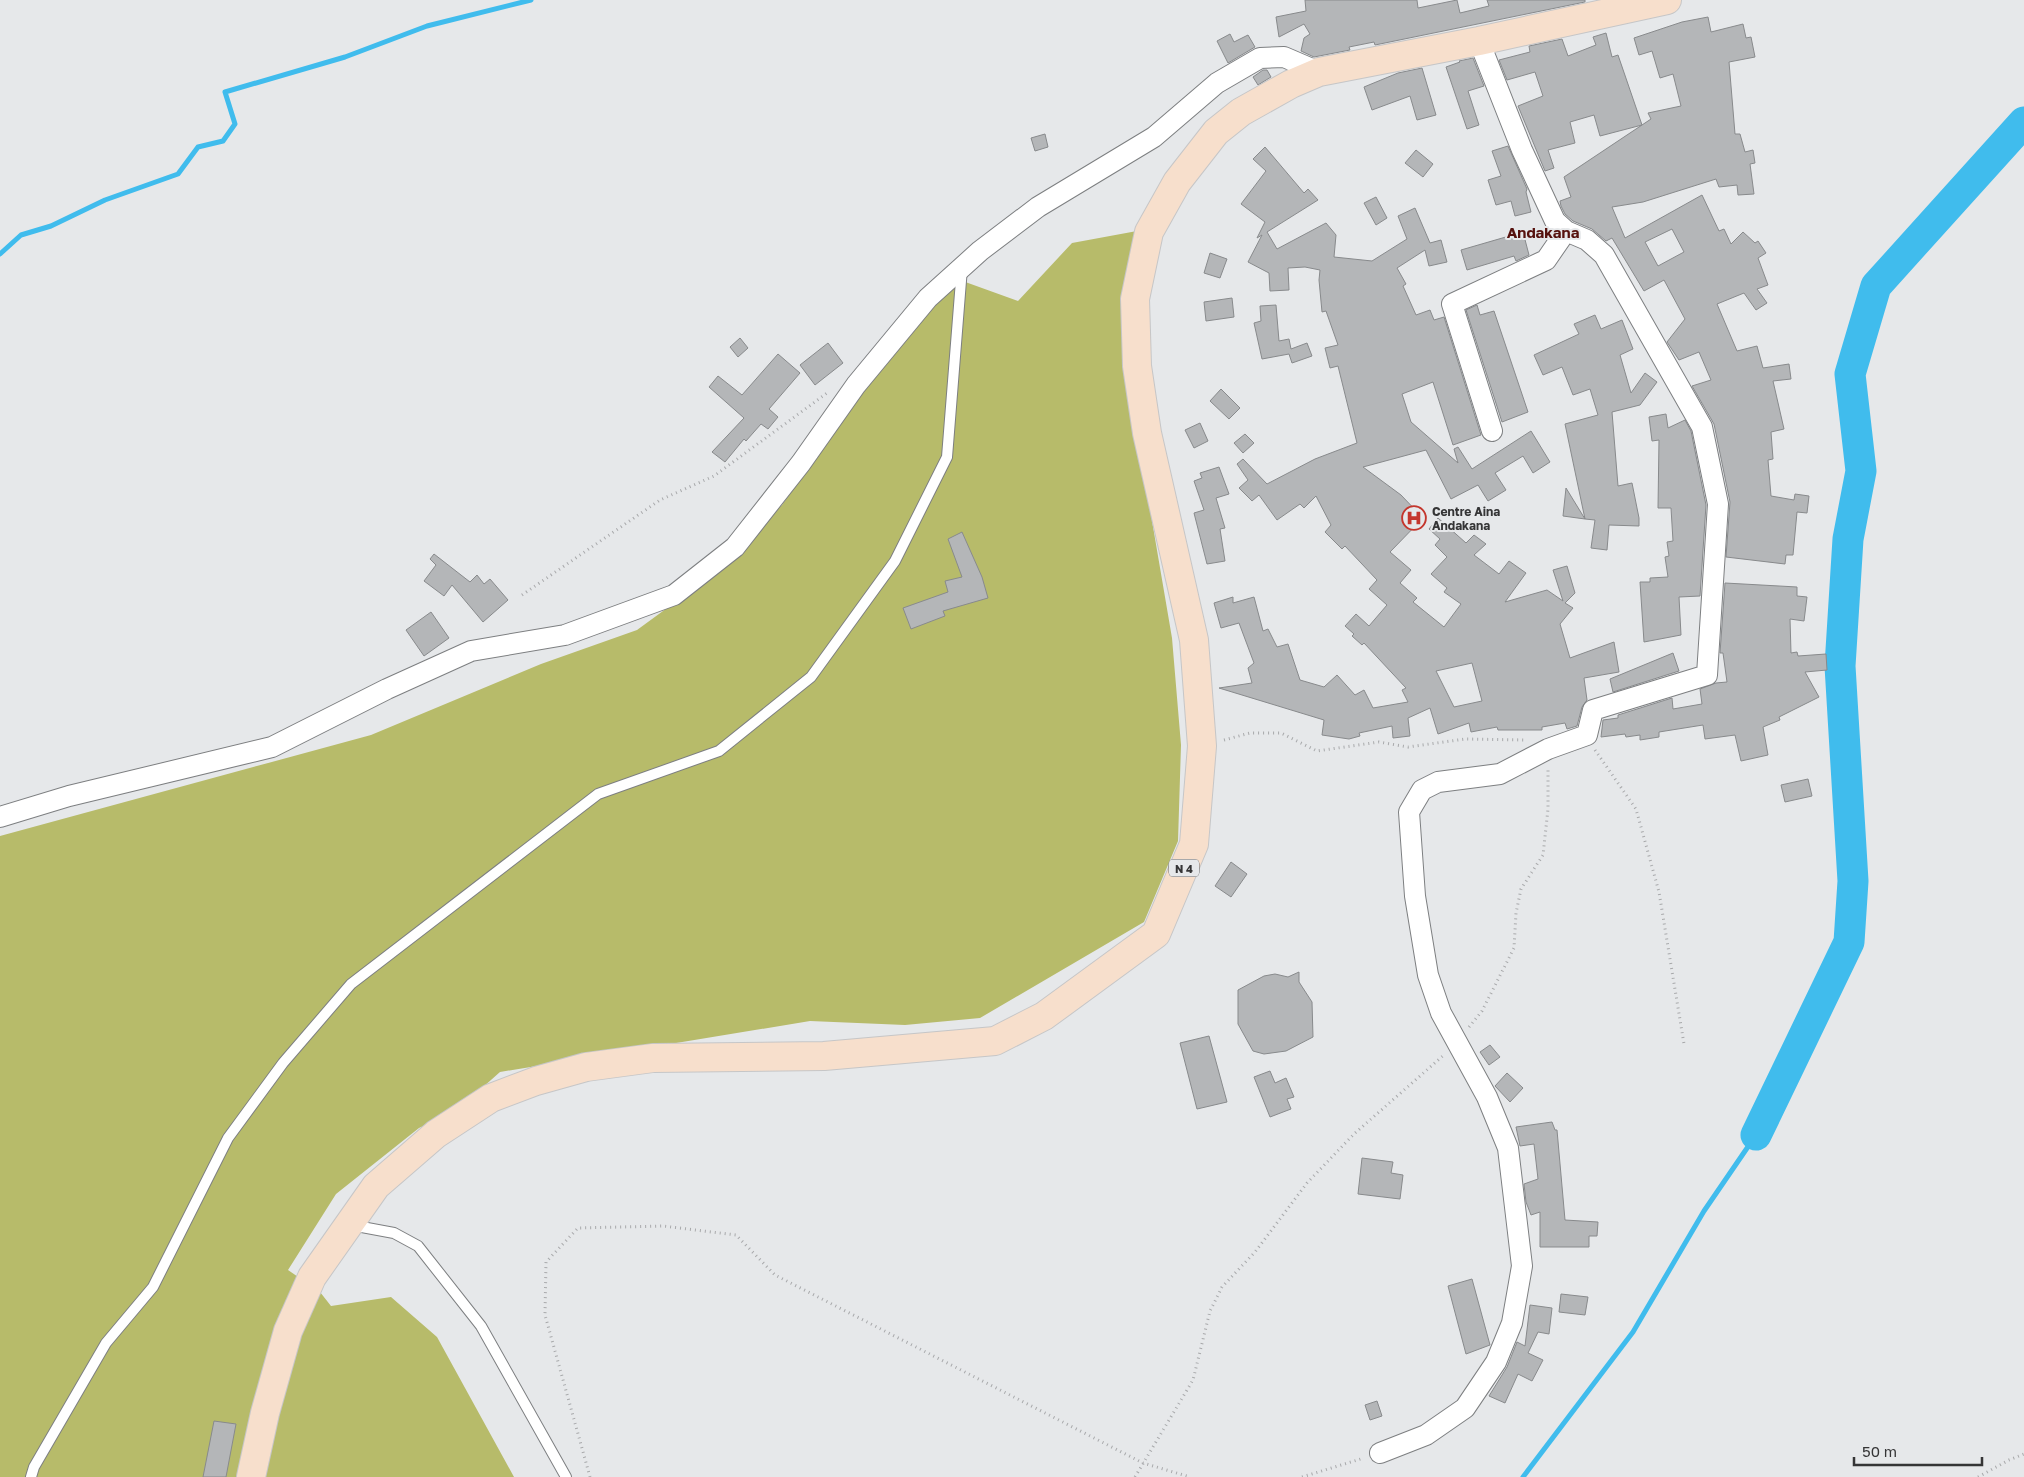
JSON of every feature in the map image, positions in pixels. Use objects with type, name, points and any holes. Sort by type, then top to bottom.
[{"type":"main road","name":"N 4","points":[[250,1477],[265,1413],[288,1331],[312,1277],[347,1224],[376,1186],[436,1134],[491,1098],[536,1081],[586,1067],[653,1058],[824,1056],[920,1050],[995,1041],[1044,1016],[1156,934],[1194,844],[1202,746],[1194,640],[1147,433],[1137,366],[1135,299],[1149,232],[1177,182],[1216,132],[1241,112],[1291,84],[1319,72],[1479,41],[1667,0]]},
{"type":"street","points":[[1380,1453],[1426,1435],[1465,1408],[1496,1362],[1512,1323],[1522,1266],[1508,1148],[1487,1097],[1456,1044],[1441,1013],[1428,974],[1415,896],[1409,812],[1422,790],[1438,782],[1500,774],[1548,750],[1587,735],[1592,710],[1707,675],[1718,504],[1702,428],[1650,333],[1604,255],[1587,240],[1566,231],[1555,220],[1526,159],[1479,41]]},
{"type":"street","points":[[0,817],[69,796],[272,747],[387,689],[471,651],[565,635],[674,595],[734,547],[801,463],[856,385],[928,298],[980,251],[1038,207],[1154,137],[1217,83],[1260,58],[1284,57],[1319,72]]},
{"type":"street","points":[[1492,431],[1452,304],[1546,260],[1566,231]]},
{"type":"lane","points":[[31,1477],[34,1467],[106,1342],[153,1287],[228,1138],[283,1062],[351,984],[598,794],[718,751],[811,677],[895,562],[947,457],[962,267]]},
{"type":"lane","points":[[347,1224],[394,1233],[418,1246],[481,1326],[566,1477]]},
{"type":"path","points":[[522,595],[660,500],[714,476],[832,390]]},
{"type":"path","points":[[1135,1477],[1193,1380],[1210,1311],[1222,1287],[1255,1252],[1314,1176],[1354,1134],[1456,1044],[1482,1011],[1514,948],[1516,914],[1521,889],[1543,855],[1548,809],[1548,750],[1521,739],[1465,739],[1408,747],[1379,742],[1317,751],[1281,733],[1250,733],[1202,746]]},
{"type":"path","points":[[1587,735],[1594,749],[1636,809],[1658,892],[1684,1044]]},
{"type":"path","points":[[590,1477],[544,1315],[546,1262],[578,1228],[663,1226],[736,1235],[775,1275],[1143,1464],[1190,1477]]},
{"type":"path","points":[[1302,1477],[1380,1453]]},
{"type":"path","points":[[1978,1477],[2024,1454]]},
{"type":"green space","points":[[1137,231],[1137,433],[1172,638],[1181,745],[1178,841],[1144,922],[980,1018],[905,1025],[810,1021],[500,1072],[456,1111],[419,1128],[336,1194],[288,1270],[320,1292],[331,1306],[391,1297],[437,1337],[514,1477],[0,1477],[0,836],[371,735],[541,664],[637,630],[700,584],[782,505],[856,401],[957,279],[1018,301],[1072,243]]},
{"type":"building","points":[[1305,0],[1417,0],[1418,8],[1457,0],[1460,13],[1489,6],[1487,0],[1585,0],[1585,2],[1375,45],[1374,42],[1349,47],[1350,50],[1314,57],[1301,51],[1304,38],[1310,34],[1304,24],[1279,37],[1276,17],[1306,11]]},
{"type":"building","points":[[1708,17],[1711,32],[1743,24],[1746,38],[1751,37],[1755,57],[1729,62],[1735,134],[1740,134],[1745,152],[1753,150],[1755,163],[1750,164],[1754,194],[1738,195],[1737,185],[1719,187],[1716,179],[1643,202],[1612,207],[1625,238],[1702,195],[1719,231],[1724,229],[1731,244],[1743,232],[1755,243],[1758,241],[1766,253],[1758,258],[1768,285],[1757,289],[1767,303],[1756,310],[1744,293],[1717,304],[1737,351],[1757,346],[1763,368],[1789,364],[1791,379],[1773,381],[1784,429],[1771,432],[1773,459],[1768,460],[1771,496],[1794,500],[1795,494],[1809,496],[1807,513],[1797,512],[1793,555],[1786,555],[1785,564],[1726,557],[1730,502],[1714,424],[1692,386],[1711,380],[1699,352],[1679,360],[1667,342],[1685,319],[1664,280],[1644,291],[1612,238],[1606,241],[1592,229],[1573,221],[1565,214],[1560,201],[1571,197],[1564,177],[1651,119],[1648,113],[1681,106],[1673,74],[1660,78],[1652,51],[1639,55],[1634,38],[1682,22]],"holes":[[[1672,229],[1684,252],[1658,266],[1645,242]]]},
{"type":"building","points":[[1606,33],[1612,57],[1618,55],[1642,125],[1600,136],[1594,115],[1570,122],[1575,143],[1548,150],[1554,168],[1545,171],[1518,106],[1543,96],[1535,72],[1507,80],[1499,60],[1530,52],[1529,46],[1562,39],[1568,56],[1596,45],[1593,37]]},
{"type":"building","points":[[1230,34],[1234,42],[1248,35],[1255,47],[1228,63],[1217,41]]},
{"type":"building","points":[[1473,58],[1484,86],[1468,91],[1479,125],[1467,129],[1446,67],[1459,61]]},
{"type":"building","points":[[1422,68],[1436,115],[1417,120],[1410,96],[1372,110],[1364,87],[1398,73]]},
{"type":"building","points":[[1263,70],[1267,70],[1271,77],[1258,85],[1253,77]]},
{"type":"building","points":[[1045,134],[1048,147],[1035,151],[1031,138]]},
{"type":"building","points":[[1508,146],[1527,189],[1531,212],[1515,216],[1511,201],[1496,205],[1488,180],[1501,176],[1492,151]]},
{"type":"building","points":[[1265,147],[1304,193],[1308,189],[1318,200],[1267,232],[1277,249],[1326,223],[1336,235],[1334,257],[1372,261],[1407,239],[1398,216],[1415,208],[1430,243],[1441,240],[1447,262],[1429,266],[1425,250],[1397,268],[1406,284],[1403,286],[1416,315],[1430,310],[1434,320],[1444,317],[1481,435],[1453,445],[1433,382],[1402,394],[1411,422],[1458,463],[1454,449],[1458,447],[1472,469],[1531,431],[1550,462],[1533,473],[1523,456],[1495,473],[1506,490],[1488,501],[1478,485],[1451,499],[1426,450],[1363,467],[1401,495],[1423,518],[1390,552],[1411,570],[1400,583],[1417,598],[1413,602],[1444,627],[1461,604],[1444,592],[1447,588],[1431,574],[1447,557],[1435,545],[1440,539],[1429,529],[1438,518],[1466,543],[1474,535],[1486,544],[1474,555],[1499,574],[1509,561],[1526,573],[1505,602],[1547,590],[1563,601],[1553,570],[1567,566],[1575,593],[1565,603],[1573,608],[1560,624],[1570,658],[1614,642],[1619,672],[1584,678],[1587,700],[1582,707],[1577,726],[1567,729],[1565,723],[1542,727],[1542,730],[1498,730],[1497,727],[1471,732],[1469,723],[1438,734],[1430,708],[1408,718],[1410,736],[1393,738],[1392,726],[1359,733],[1360,736],[1349,739],[1322,735],[1324,720],[1219,688],[1252,683],[1248,668],[1254,663],[1239,623],[1221,628],[1214,603],[1233,597],[1233,603],[1254,597],[1263,631],[1268,629],[1277,647],[1288,644],[1300,680],[1324,687],[1337,675],[1355,695],[1364,690],[1373,708],[1408,702],[1402,690],[1406,688],[1364,643],[1362,645],[1352,636],[1354,634],[1345,626],[1356,614],[1369,626],[1387,605],[1369,589],[1377,580],[1345,546],[1342,549],[1325,532],[1331,525],[1316,496],[1304,508],[1300,504],[1277,520],[1259,495],[1252,501],[1239,488],[1248,480],[1237,464],[1243,459],[1267,484],[1315,459],[1357,443],[1338,366],[1330,368],[1325,348],[1338,345],[1326,311],[1322,312],[1320,270],[1305,267],[1288,268],[1289,290],[1270,291],[1269,273],[1248,262],[1262,235],[1257,238],[1265,222],[1241,204],[1266,171],[1253,159]],"holes":[[[1472,663],[1482,701],[1454,707],[1436,671]]]},
{"type":"building","points":[[1416,150],[1433,164],[1423,177],[1405,163]]},
{"type":"building","points":[[1376,197],[1387,218],[1376,225],[1364,203]]},
{"type":"building","points":[[1523,232],[1529,255],[1516,261],[1514,256],[1467,270],[1461,250]]},
{"type":"building","points":[[1210,253],[1227,259],[1220,278],[1204,273]]},
{"type":"building","points":[[1232,298],[1234,317],[1206,321],[1204,302]]},
{"type":"building","points":[[1276,305],[1279,341],[1289,339],[1291,349],[1307,343],[1312,356],[1292,363],[1289,354],[1262,359],[1254,323],[1261,321],[1260,306]]},
{"type":"building","points":[[1477,305],[1480,315],[1494,311],[1528,412],[1502,422],[1466,310]]},
{"type":"building","points":[[1595,315],[1601,329],[1622,320],[1633,349],[1620,355],[1631,393],[1645,373],[1657,382],[1640,405],[1612,412],[1618,486],[1632,483],[1639,526],[1609,525],[1607,550],[1591,548],[1595,520],[1585,519],[1565,424],[1598,415],[1590,389],[1573,395],[1562,367],[1543,375],[1534,355],[1579,334],[1574,324]]},
{"type":"building","points":[[740,338],[748,348],[738,357],[730,347]]},
{"type":"building","points":[[828,343],[843,363],[815,385],[800,365]]},
{"type":"building","points":[[778,354],[800,373],[769,409],[778,417],[768,429],[761,424],[746,441],[744,439],[725,462],[712,452],[744,418],[709,387],[718,376],[742,395]]},
{"type":"building","points":[[1221,389],[1240,408],[1229,419],[1210,401]]},
{"type":"building","points":[[1666,414],[1668,428],[1685,420],[1691,431],[1706,505],[1700,596],[1679,597],[1681,635],[1644,642],[1640,582],[1650,582],[1650,578],[1668,577],[1665,557],[1669,556],[1667,542],[1673,541],[1671,508],[1658,508],[1659,440],[1652,441],[1649,417]]},
{"type":"building","points":[[1200,423],[1208,441],[1194,448],[1185,430]]},
{"type":"building","points":[[1245,434],[1254,443],[1243,453],[1234,443]]},
{"type":"building","points":[[1219,467],[1229,494],[1216,498],[1225,528],[1220,529],[1225,561],[1207,564],[1194,513],[1204,510],[1194,481],[1202,478],[1200,473]]},
{"type":"building","points":[[1566,488],[1585,519],[1563,516]]},
{"type":"building","points":[[962,532],[982,577],[988,598],[943,611],[945,616],[911,629],[903,608],[948,592],[945,581],[962,577],[948,539]]},
{"type":"building","points":[[434,554],[470,582],[477,575],[484,584],[490,579],[508,600],[483,622],[452,585],[444,596],[424,581],[436,565],[430,559]]},
{"type":"building","points":[[1725,583],[1797,587],[1797,596],[1807,597],[1804,621],[1790,619],[1791,653],[1797,652],[1798,656],[1826,654],[1827,670],[1805,672],[1819,697],[1779,717],[1780,720],[1763,727],[1768,755],[1741,761],[1735,735],[1705,739],[1703,725],[1659,732],[1659,737],[1640,740],[1640,735],[1626,737],[1625,734],[1601,737],[1603,720],[1618,718],[1618,715],[1672,698],[1673,709],[1702,704],[1700,689],[1716,683],[1727,682],[1723,653],[1720,653]]},
{"type":"building","points":[[431,612],[449,638],[424,656],[406,630]]},
{"type":"building","points":[[1673,653],[1679,671],[1613,692],[1610,679]]},
{"type":"building","points":[[1808,779],[1812,796],[1785,802],[1781,785]]},
{"type":"building","points":[[1231,862],[1247,874],[1231,897],[1215,886]]},
{"type":"building","points":[[1299,972],[1299,982],[1312,1002],[1313,1037],[1286,1051],[1264,1054],[1253,1051],[1238,1024],[1238,990],[1264,976],[1275,974],[1288,977]]},
{"type":"building","points":[[1209,1036],[1227,1102],[1197,1109],[1180,1043]]},
{"type":"building","points":[[1490,1045],[1500,1057],[1489,1065],[1480,1052]]},
{"type":"building","points":[[1270,1071],[1275,1083],[1286,1078],[1294,1097],[1287,1099],[1291,1109],[1270,1117],[1254,1077]]},
{"type":"building","points":[[1507,1073],[1523,1088],[1510,1102],[1495,1086]]},
{"type":"building","points":[[1552,1122],[1555,1130],[1557,1130],[1565,1220],[1598,1222],[1597,1236],[1589,1236],[1589,1247],[1540,1247],[1540,1212],[1531,1215],[1526,1202],[1524,1184],[1538,1179],[1534,1144],[1520,1146],[1516,1127]]},
{"type":"building","points":[[1362,1158],[1393,1162],[1391,1173],[1403,1175],[1400,1199],[1358,1194]]},
{"type":"building","points":[[1472,1279],[1490,1345],[1466,1354],[1448,1286]]},
{"type":"building","points":[[1561,1294],[1588,1297],[1585,1315],[1559,1312]]},
{"type":"building","points":[[1530,1305],[1552,1308],[1549,1334],[1538,1332],[1528,1353],[1543,1360],[1532,1381],[1518,1374],[1505,1403],[1489,1396],[1507,1367],[1517,1342],[1525,1346]]},
{"type":"building","points":[[1377,1401],[1382,1416],[1370,1420],[1365,1405]]},
{"type":"building","points":[[214,1421],[236,1424],[226,1477],[203,1477]]},
{"type":"waterway","points":[[0,254],[21,235],[51,226],[105,200],[178,174],[198,147],[223,141],[235,124],[225,92],[345,57],[427,26],[531,0]]},
{"type":"waterway","points":[[1756,1135],[1849,942],[1853,881],[1840,666],[1848,539],[1861,471],[1850,374],[1876,286],[2024,122]]},
{"type":"waterway","points":[[1523,1477],[1633,1332],[1704,1211],[1756,1135]]},
{"type":"place","name":"Centre Aina Andakana","points":[[1414,518]]},
{"type":"district","name":"Andakana","points":[[1543,232]]}]
